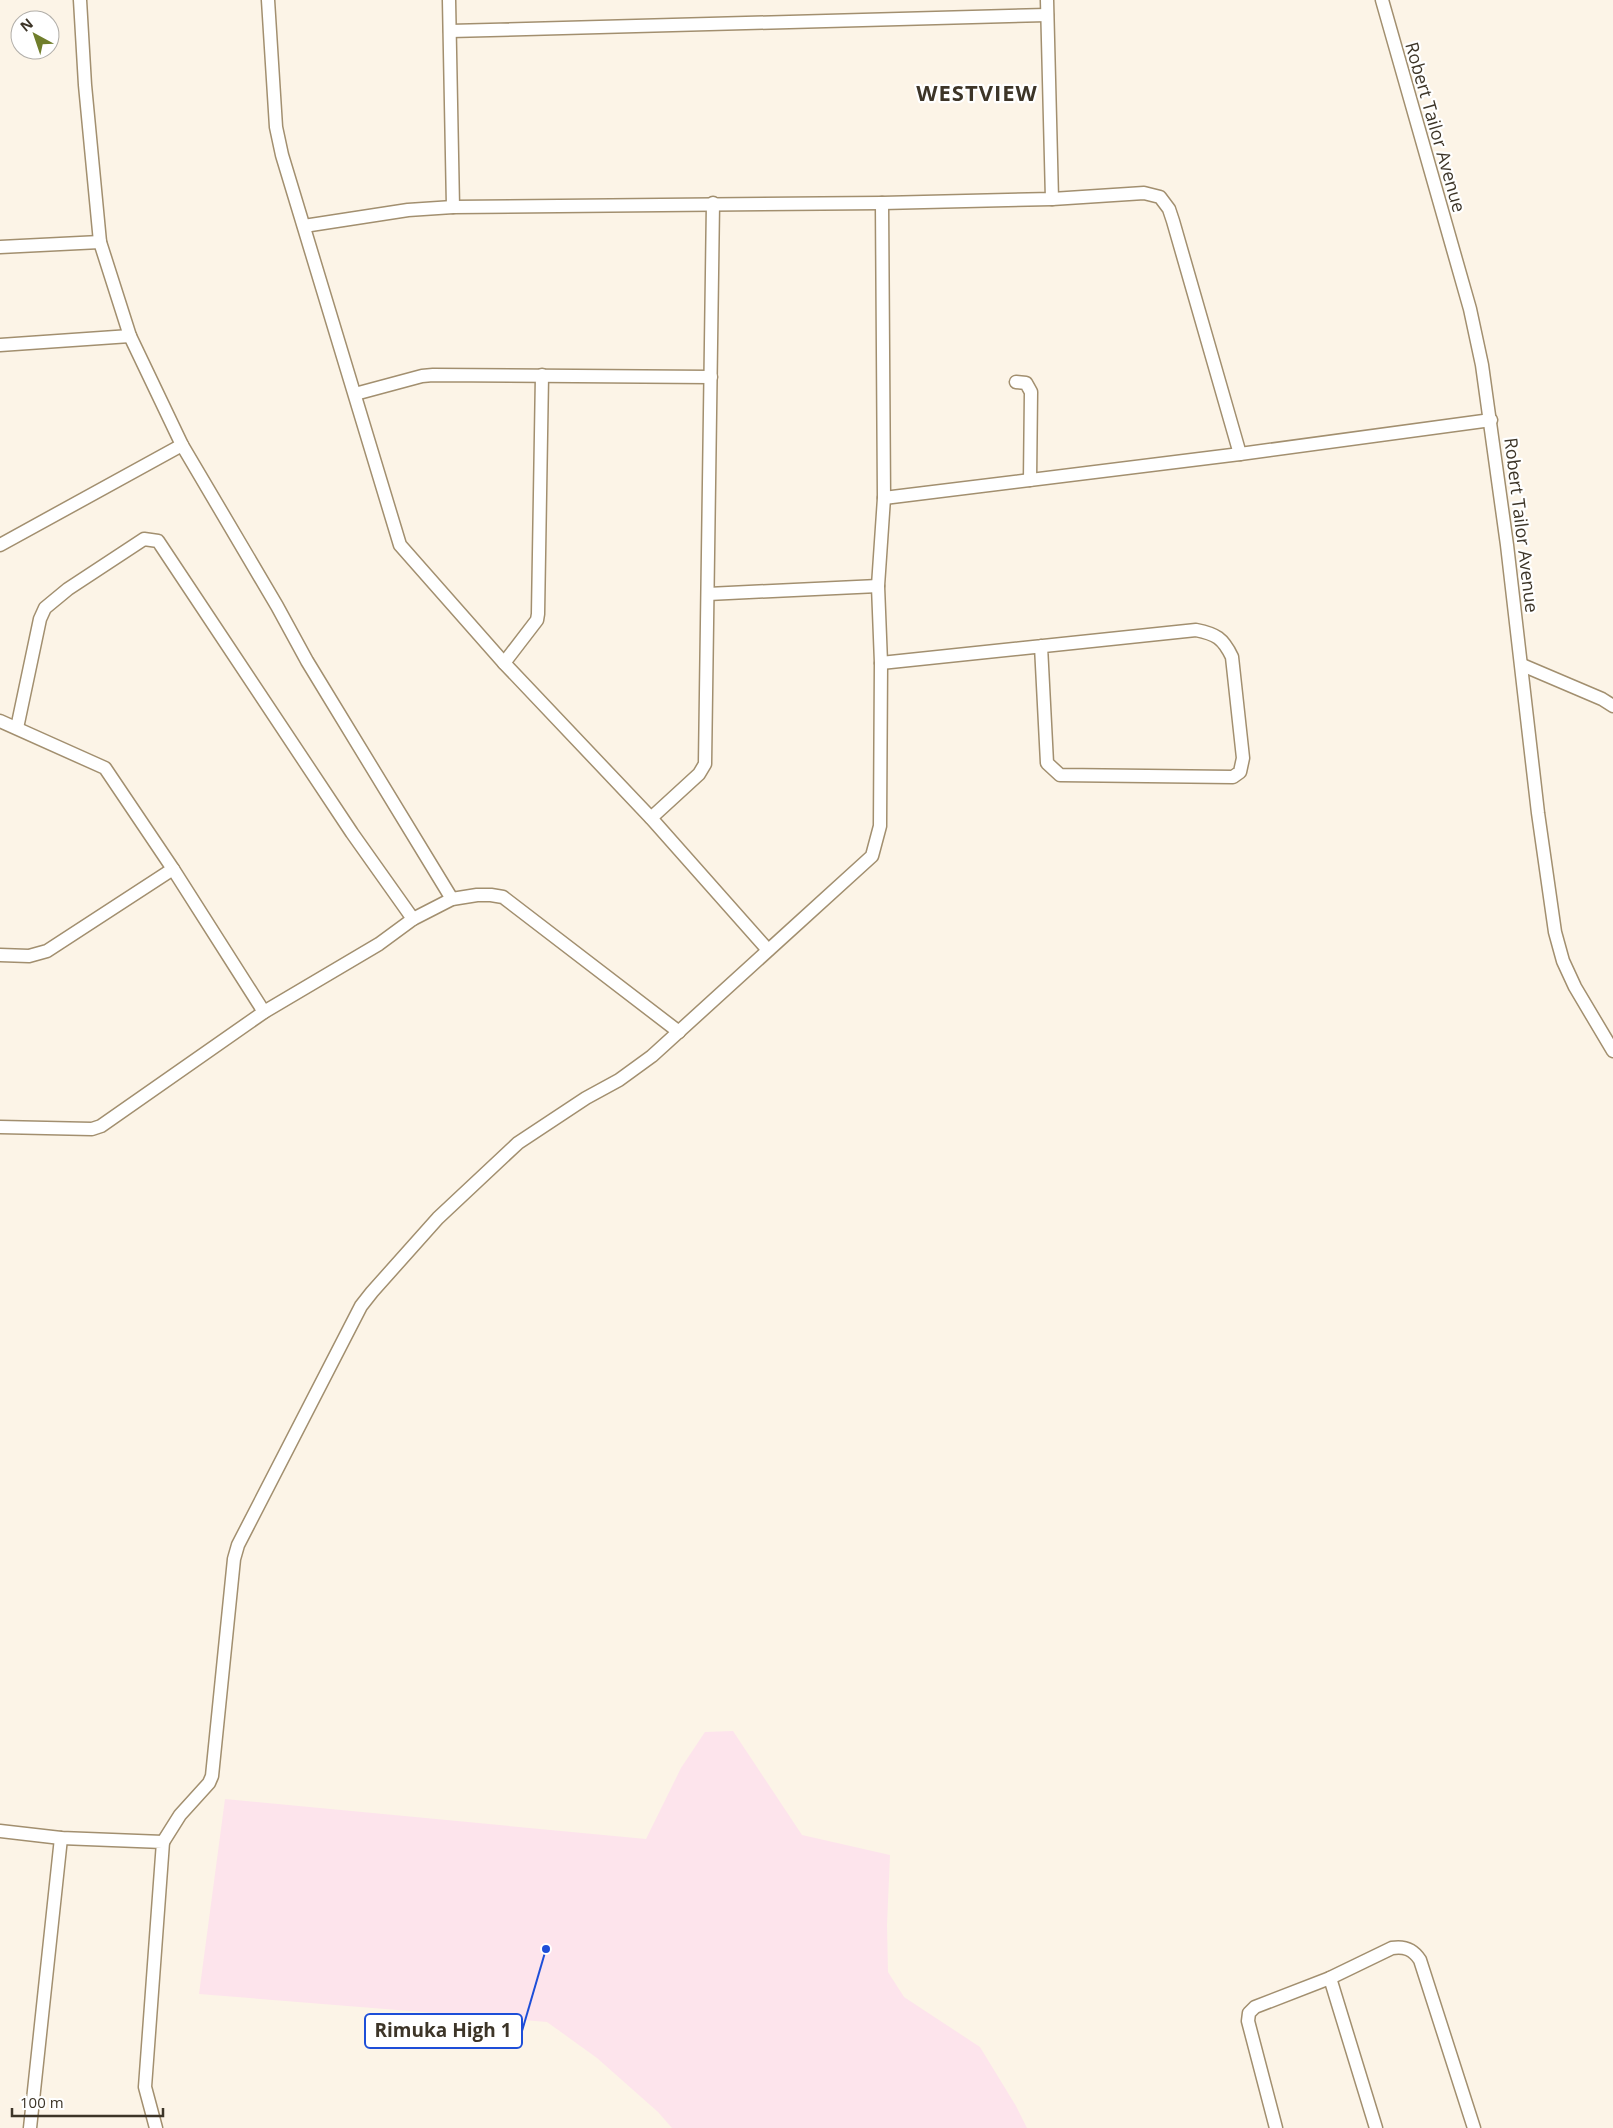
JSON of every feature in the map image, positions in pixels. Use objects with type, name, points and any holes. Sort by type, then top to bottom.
[{"type":"street","points":[[80,0],[85,85],[100,242],[130,336],[182,445],[303,653],[452,899]]},
{"type":"street","points":[[268,0],[276,127],[289,179],[400,545],[504,663],[651,818],[768,950]]},
{"type":"street","points":[[448,0],[453,207]]},
{"type":"street","points":[[1047,0],[1052,199]]},
{"type":"street","name":"Robert Tailor Avenue","points":[[1382,0],[1470,309],[1482,365],[1522,665],[1538,813],[1555,932],[1563,961],[1613,1051]]},
{"type":"street","points":[[450,31],[1047,15]]},
{"type":"street","points":[[304,226],[408,210],[453,207],[713,203],[882,203],[1052,199],[1144,194],[1160,197],[1169,209],[1240,454]]},
{"type":"street","points":[[651,818],[698,774],[705,764],[713,203]]},
{"type":"street","points":[[156,2128],[145,2087],[163,1842],[180,1815],[212,1776],[234,1559],[238,1545],[361,1306],[438,1218],[518,1143],[586,1098],[619,1080],[652,1056],[872,856],[880,826],[881,663],[878,586],[884,498],[882,203]]},
{"type":"street","points":[[0,247],[100,242]]},
{"type":"street","points":[[0,345],[130,336]]},
{"type":"street","points":[[504,663],[537,620],[538,614],[542,375]]},
{"type":"street","points":[[355,394],[422,376],[710,377]]},
{"type":"street","points":[[1016,382],[1026,383],[1031,392],[1030,480]]},
{"type":"street","points":[[884,498],[1240,454],[1490,420]]},
{"type":"street","points":[[0,546],[182,445]]},
{"type":"street","points":[[17,728],[40,619],[45,608],[68,589],[144,539],[158,541],[352,833],[413,920]]},
{"type":"street","points":[[708,594],[878,586]]},
{"type":"street","points":[[881,663],[1041,646],[1196,630],[1214,634],[1226,645],[1232,657],[1243,758],[1240,772],[1233,777],[1060,775],[1047,763],[1041,646]]},
{"type":"street","points":[[1522,665],[1602,699],[1613,706]]},
{"type":"street","points":[[0,721],[105,768],[173,869],[264,1012]]},
{"type":"street","points":[[0,955],[29,956],[48,951],[173,869]]},
{"type":"street","points":[[0,1127],[92,1129],[101,1126],[264,1012],[378,944],[413,920],[452,899],[491,894],[503,897],[679,1032]]},
{"type":"street","points":[[0,1831],[61,1838],[163,1842]]},
{"type":"street","points":[[30,2128],[61,1838]]},
{"type":"street","points":[[1276,2128],[1248,2016],[1255,2007],[1330,1978],[1392,1948],[1405,1947],[1416,1954],[1420,1960],[1474,2128]]},
{"type":"street","points":[[1330,1978],[1376,2128]]},
{"type":"shaded area","points":[[733,1731],[802,1835],[890,1855],[887,1925],[888,1972],[904,1997],[980,2047],[1016,2106],[1027,2128],[672,2128],[658,2112],[597,2058],[547,2022],[199,1994],[225,1799],[646,1839],[681,1768],[705,1732]]},
{"type":"place","name":"Rimuka High 1","points":[[546,1949]]},
{"type":"district","name":"WESTVIEW","points":[[977,92]]}]
